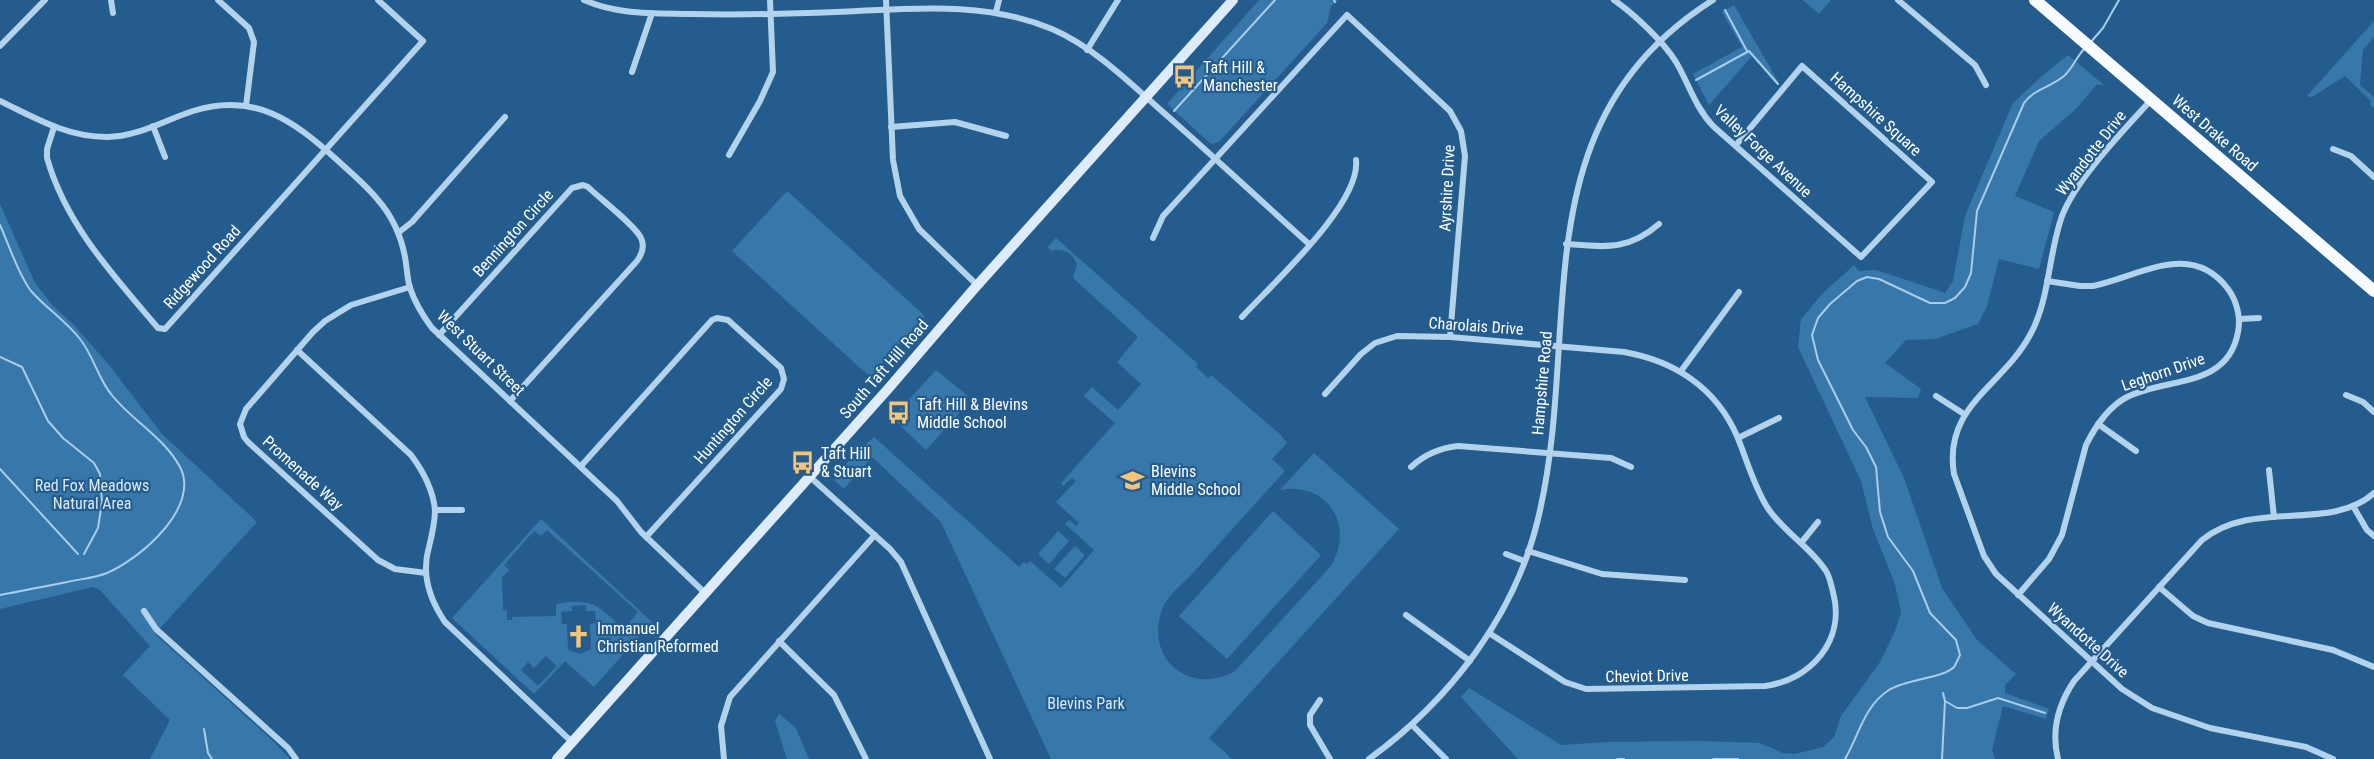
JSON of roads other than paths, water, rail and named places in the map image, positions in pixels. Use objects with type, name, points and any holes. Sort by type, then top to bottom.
[{"type":"main road","name":"South Taft Hill Road","points":[[557,759],[1233,0]]},
{"type":"main road","name":"West Drake Road","points":[[2035,0],[2372,284]]},
{"type":"street","points":[[0,46],[45,0]]},
{"type":"street","points":[[111,0],[113,13]]},
{"type":"street","points":[[218,0],[249,28],[254,42],[246,106]]},
{"type":"street","name":"Ridgewood Road","points":[[54,127],[47,149],[47,158],[74,222],[158,328],[165,329],[423,41],[378,0]]},
{"type":"street","points":[[584,0],[610,9],[652,13],[771,15],[967,7],[996,12],[1053,29],[1087,51],[1146,97],[1309,244]]},
{"type":"street","points":[[729,155],[760,101],[773,72],[771,0]]},
{"type":"street","points":[[886,0],[895,179],[910,214],[933,243],[977,285]]},
{"type":"street","points":[[996,12],[999,0]]},
{"type":"street","points":[[1087,51],[1118,0]]},
{"type":"street","name":"Valley Forge Avenue","points":[[1614,0],[1674,59],[1704,116],[1861,257]]},
{"type":"street","name":"Hampshire Road","points":[[1369,759],[1412,725],[1449,687],[1470,661],[1489,633],[1524,561],[1538,520],[1549,453],[1560,346],[1566,244],[1576,188],[1583,165],[1605,114],[1635,69],[1680,23],[1713,0]]},
{"type":"street","points":[[1898,0],[1975,65],[1986,85]]},
{"type":"street","points":[[632,72],[652,13]]},
{"type":"street","name":"Ayrshire Drive","points":[[1215,159],[1347,15],[1442,102],[1456,120],[1461,131],[1465,156],[1450,337]]},
{"type":"street","name":"Hampshire Square","points":[[1736,146],[1802,66],[1932,182],[1861,257]]},
{"type":"street","name":"Wyandotte Drive","points":[[2151,100],[2069,199],[2058,229],[2041,310],[2029,337],[2016,356],[1964,414],[1958,426],[1952,450],[1952,464],[1957,483],[1989,565],[2018,595],[2122,689],[2167,715],[2210,728],[2306,747],[2333,759]]},
{"type":"street","name":"West Stuart Street","points":[[0,101],[54,127],[83,136],[110,137],[217,105],[246,106],[275,114],[289,121],[325,149],[379,201],[398,234],[410,287],[425,318],[439,335],[617,501],[646,537],[705,593]]},
{"type":"street","points":[[398,234],[412,222],[505,117]]},
{"type":"street","points":[[891,127],[955,123],[1006,136]]},
{"type":"street","points":[[153,126],[165,158]]},
{"type":"street","points":[[2333,149],[2351,156],[2374,177]]},
{"type":"street","points":[[1153,238],[1163,216],[1215,159]]},
{"type":"street","points":[[1242,317],[1332,219],[1347,198],[1357,171],[1356,160]]},
{"type":"street","name":"Bennington Circle","points":[[439,335],[572,188],[588,187],[638,233],[643,245],[637,261],[510,401]]},
{"type":"street","points":[[1566,244],[1600,247],[1626,244],[1647,234],[1659,224]]},
{"type":"street","points":[[2047,281],[2093,286],[2173,263],[2195,265],[2214,274],[2226,286],[2235,299],[2239,319],[2259,318]]},
{"type":"street","name":"Promenade Way","points":[[410,287],[351,305],[326,321],[297,350],[246,409],[240,424],[244,437],[378,560],[395,568],[426,573]]},
{"type":"street","points":[[1682,371],[1739,292]]},
{"type":"street","name":"Huntington Circle","points":[[580,466],[712,320],[717,318],[728,320],[781,368],[784,378],[781,388],[646,537]]},
{"type":"street","name":"Leghorn Drive","points":[[2018,595],[2049,559],[2062,535],[2086,445],[2098,424],[2110,410],[2126,398],[2148,389],[2200,377],[2219,366],[2235,343],[2239,319]]},
{"type":"street","name":"Charolais Drive","points":[[1325,394],[1361,354],[1385,339],[1410,335],[1560,346],[1640,355],[1682,371],[1705,389],[1730,421],[1758,492],[1778,521],[1817,558],[1828,574],[1836,610],[1832,636],[1815,663]]},
{"type":"street","points":[[297,350],[411,455],[425,476],[435,510],[426,573],[432,600],[445,622],[573,742]]},
{"type":"street","points":[[2346,395],[2363,402],[2374,411]]},
{"type":"street","points":[[1936,396],[1964,414]]},
{"type":"street","points":[[1738,438],[1779,418]]},
{"type":"street","points":[[2098,424],[2136,451]]},
{"type":"street","points":[[1410,467],[1428,453],[1447,447],[1611,458],[1631,467]]},
{"type":"street","points":[[2270,470],[2274,517]]},
{"type":"street","points":[[809,475],[890,549],[908,575],[990,759]]},
{"type":"street","points":[[2058,759],[2055,733],[2060,706],[2074,681],[2202,540],[2214,531],[2239,520],[2332,512],[2353,506],[2374,493]]},
{"type":"street","points":[[2353,506],[2367,530],[2374,536]]},
{"type":"street","points":[[435,510],[462,510]]},
{"type":"street","points":[[1800,543],[1818,522]]},
{"type":"street","points":[[724,759],[721,726],[728,702],[737,687],[875,535]]},
{"type":"street","points":[[1528,551],[1618,576],[1685,580]]},
{"type":"street","points":[[1506,554],[1524,561]]},
{"type":"street","points":[[2159,587],[2193,616],[2208,623],[2333,650],[2374,667]]},
{"type":"street","points":[[144,611],[163,636],[288,748],[296,759]]},
{"type":"street","points":[[1406,615],[1470,661]]},
{"type":"street","name":"Cheviot Drive","points":[[1489,633],[1565,682],[1586,689],[1765,686],[1790,680],[1815,663]]},
{"type":"street","points":[[779,641],[834,695],[866,759]]},
{"type":"street","points":[[1320,700],[1310,715],[1310,725],[1330,759]]},
{"type":"street","points":[[1412,725],[1446,759]]},
{"type":"waterway","points":[[1174,111],[1275,0]]},
{"type":"waterway","points":[[2090,43],[2103,28],[2119,0]]},
{"type":"waterway","points":[[1725,10],[1747,51]]},
{"type":"waterway","points":[[1845,759],[1868,713],[1881,697],[1896,686],[1949,671],[1954,667],[1960,655],[1956,640],[1930,613],[1913,571],[1888,537],[1880,512],[1876,467],[1866,447],[1853,430],[1818,360],[1812,335],[1818,318],[1830,304],[1857,281],[1867,277],[1879,279],[1930,303],[1945,303],[1955,298],[1965,287],[1971,273],[1977,211],[2024,103],[2033,94],[2064,76],[2084,49]]},
{"type":"waterway","points":[[1696,80],[1749,51],[1778,84]]},
{"type":"waterway","points":[[0,225],[18,268],[31,291],[80,339],[111,394],[173,456],[180,467],[184,482],[182,498],[164,530],[150,544],[120,566],[98,576],[0,595]]},
{"type":"waterway","points":[[0,357],[22,367],[48,421],[63,438],[94,463],[100,474],[102,502],[98,528],[84,554]]},
{"type":"waterway","points":[[0,469],[78,554]]},
{"type":"waterway","points":[[1942,759],[1945,701],[1943,693]]},
{"type":"waterway","points":[[1945,701],[1957,708],[1967,708],[1998,698],[2045,713]]},
{"type":"waterway","points":[[204,729],[208,753],[212,759]]},
{"type":"waterway","points":[[1617,759],[1624,759]]},
{"type":"waterway","points":[[1713,759],[1738,759]]},
{"type":"place","name":"Taft Hill & Manchester","points":[[1185,76]]},
{"type":"place","name":"Taft Hill & Blevins Middle School","points":[[899,413]]},
{"type":"place","name":"Taft Hill & Stuart","points":[[803,462]]},
{"type":"place","name":"Blevins Middle School","points":[[1133,480]]},
{"type":"place","name":"Immanuel Christian Reformed","points":[[579,637]]},
{"type":"park label","name":"Red Fox Meadows Natural Area","points":[[92,494]]},
{"type":"park label","name":"Blevins Park","points":[[1086,703]]}]
